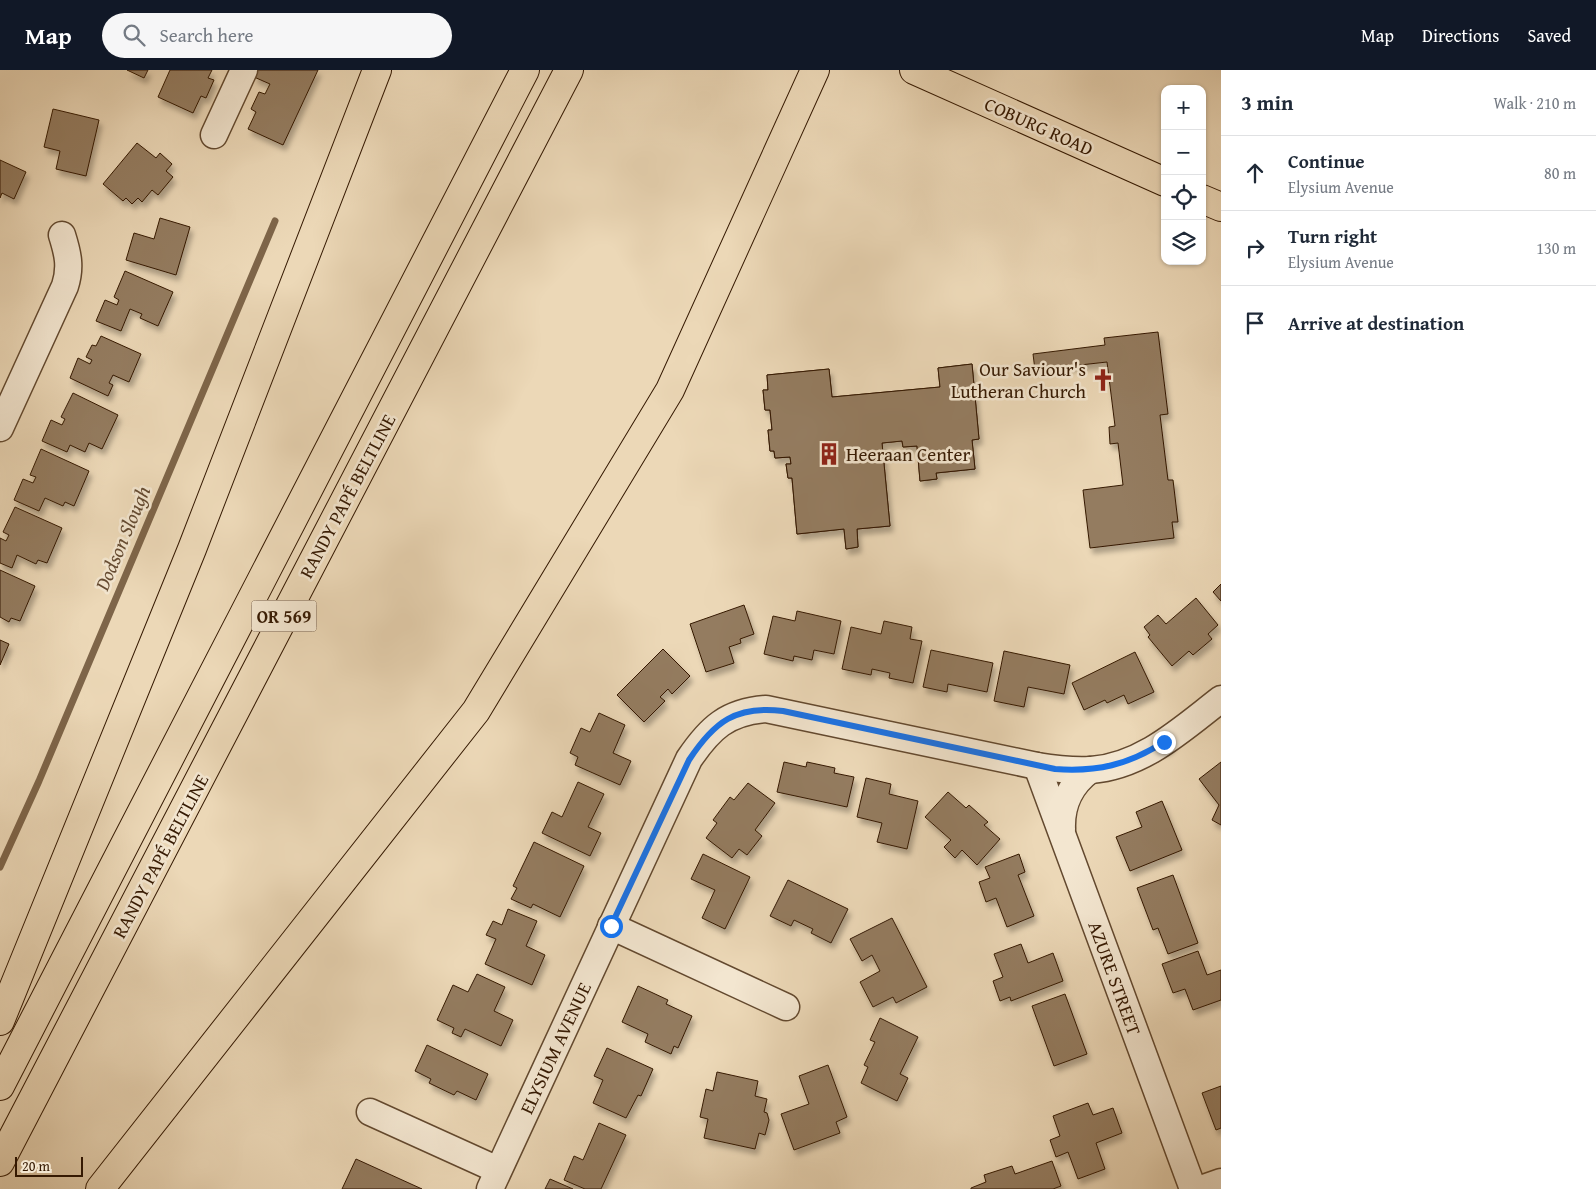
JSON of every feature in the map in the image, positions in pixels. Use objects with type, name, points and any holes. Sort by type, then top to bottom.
[{"type":"main road","points":[[0,1021],[192,548],[378,70]]},
{"type":"main road","name":"RANDY PAPÉ BELTLINE","points":[[0,1086],[525,70]]},
{"type":"main road","name":"RANDY PAPÉ BELTLINE","points":[[0,1162],[569,70]]},
{"type":"main road","points":[[100,1189],[476,711],[670,390],[816,70]]},
{"type":"main road","name":"COBURG ROAD","points":[[914,70],[1161,180]]},
{"type":"main road","points":[[1206,201],[1221,207]]},
{"type":"street","points":[[214,135],[244,70]]},
{"type":"street","points":[[0,428],[65,286],[69,263],[62,235]]},
{"type":"street","name":"ELYSIUM AVENUE","points":[[370,1112],[494,1180],[689,760],[702,740],[716,725],[733,716],[749,710],[783,711],[1037,766],[1090,770],[1111,766],[1148,752],[1221,699]]},
{"type":"street","name":"AZURE STREET","points":[[1037,766],[1193,1189]]},
{"type":"street","points":[[1062,833],[1061,816],[1065,800],[1081,776],[1090,770]]},
{"type":"street","points":[[611,926],[786,1007]]},
{"type":"street","points":[[1201,1189],[1221,1182]]},
{"type":"building","points":[[127,70],[148,70],[144,78]]},
{"type":"building","points":[[170,70],[212,70],[208,78],[214,80],[206,98],[201,96],[193,113],[158,97]]},
{"type":"building","points":[[257,70],[318,70],[283,145],[248,129],[256,112],[251,109],[259,92],[265,94],[270,84],[254,77]]},
{"type":"building","points":[[53,109],[99,120],[86,176],[56,169],[60,151],[44,147]]},
{"type":"building","points":[[137,143],[156,158],[160,153],[172,164],[166,171],[173,177],[158,195],[152,190],[142,202],[138,198],[132,204],[126,198],[123,201],[103,184]]},
{"type":"building","points":[[0,160],[26,172],[14,199],[2,193],[0,198]]},
{"type":"building","points":[[160,218],[190,227],[176,275],[126,260],[134,233],[154,239]]},
{"type":"building","points":[[125,271],[173,292],[158,326],[140,318],[142,314],[130,309],[121,331],[96,321],[105,300],[117,305],[119,300],[114,297]]},
{"type":"building","points":[[1158,332],[1168,414],[1160,415],[1168,480],[1173,480],[1178,522],[1172,522],[1174,538],[1090,548],[1083,490],[1123,485],[1118,443],[1110,444],[1109,427],[1115,426],[1107,362],[1035,370],[1033,354],[1105,345],[1104,338]]},
{"type":"building","points":[[101,336],[141,354],[129,382],[113,375],[109,383],[113,385],[108,396],[70,378],[78,358],[90,364],[92,360],[86,357],[92,345],[96,346]]},
{"type":"building","name":"Heeraan Center","points":[[972,364],[979,439],[972,440],[975,469],[936,473],[937,479],[920,481],[917,446],[903,447],[902,441],[882,443],[890,526],[857,529],[858,547],[846,549],[844,529],[797,534],[792,478],[788,478],[786,464],[791,464],[790,457],[775,458],[774,451],[770,451],[768,430],[772,430],[770,410],[765,410],[763,390],[768,390],[767,375],[829,369],[832,397],[940,387],[938,368]],"holes":[[[899,400],[901,421],[880,423],[878,402]]]},
{"type":"building","name":"Heeraan Center","points":[[972,364],[979,439],[972,440],[975,469],[936,473],[937,479],[920,481],[917,446],[903,447],[902,441],[882,443],[890,526],[857,529],[858,547],[846,549],[844,529],[797,534],[792,478],[788,478],[786,464],[791,464],[790,457],[775,458],[774,451],[770,451],[768,430],[772,430],[770,410],[765,410],[763,390],[768,390],[767,375],[829,369],[832,397],[940,387],[938,368]]},
{"type":"building","points":[[73,393],[118,415],[102,449],[89,443],[85,452],[70,445],[67,452],[42,441],[51,420],[62,425],[65,419],[61,417]]},
{"type":"building","points":[[41,449],[89,471],[74,506],[65,502],[63,506],[45,498],[39,511],[14,500],[23,479],[33,483],[36,477],[30,475]]},
{"type":"building","points":[[15,507],[62,528],[47,563],[38,560],[36,564],[17,555],[12,568],[0,563],[0,538],[6,541],[9,535],[3,532]]},
{"type":"building","points":[[0,570],[35,586],[20,621],[11,618],[9,622],[0,617]]},
{"type":"building","points":[[1221,584],[1221,601],[1213,592]]},
{"type":"building","points":[[1196,598],[1218,625],[1208,634],[1212,639],[1193,655],[1189,651],[1172,666],[1148,637],[1150,635],[1144,627],[1158,615],[1166,624]]},
{"type":"building","points":[[744,605],[754,634],[740,639],[741,643],[729,647],[734,663],[706,672],[690,624]]},
{"type":"building","points":[[797,611],[841,621],[834,654],[814,650],[812,660],[794,656],[793,661],[764,654],[773,616],[795,621]]},
{"type":"building","points":[[884,621],[912,627],[910,639],[922,641],[913,683],[889,678],[890,673],[872,669],[871,675],[842,669],[851,627],[881,634]]},
{"type":"building","points":[[0,640],[9,644],[0,665]]},
{"type":"building","points":[[663,649],[690,676],[672,694],[668,689],[660,697],[665,701],[644,722],[617,695]]},
{"type":"building","points":[[931,650],[993,663],[987,692],[948,684],[947,692],[923,687]]},
{"type":"building","points":[[1004,651],[1070,665],[1064,694],[1028,687],[1024,707],[994,701]]},
{"type":"building","points":[[1135,652],[1154,692],[1128,704],[1124,695],[1107,703],[1105,700],[1084,710],[1072,683]]},
{"type":"building","points":[[599,713],[625,725],[613,753],[631,761],[620,785],[575,765],[578,757],[570,753],[581,728],[590,732]]},
{"type":"building","points":[[784,762],[806,767],[807,762],[835,768],[834,773],[854,777],[847,807],[777,792]]},
{"type":"building","points":[[1221,762],[1221,825],[1212,820],[1219,805],[1199,779]]},
{"type":"building","points":[[866,778],[891,784],[889,794],[918,801],[907,849],[877,842],[882,823],[857,817]]},
{"type":"building","points":[[578,782],[604,794],[588,827],[601,833],[590,856],[542,833],[552,812],[562,817]]},
{"type":"building","points":[[748,783],[775,803],[755,830],[762,836],[747,855],[739,849],[732,858],[706,838],[717,823],[713,820],[730,797],[734,800]]},
{"type":"building","points":[[948,792],[966,808],[969,805],[988,822],[984,825],[1000,839],[977,865],[962,850],[955,858],[944,847],[951,840],[925,817]]},
{"type":"building","points":[[1162,801],[1182,850],[1130,871],[1116,837],[1142,827],[1136,812]]},
{"type":"building","points":[[534,842],[584,866],[560,917],[533,904],[531,908],[511,899],[517,888],[513,886]]},
{"type":"building","points":[[703,854],[750,877],[725,929],[702,918],[715,890],[691,879]]},
{"type":"building","points":[[1019,854],[1025,872],[1018,875],[1034,916],[1007,927],[996,898],[986,902],[979,882],[990,878],[985,867]]},
{"type":"building","points":[[1173,875],[1198,943],[1168,954],[1158,928],[1153,930],[1137,888]]},
{"type":"building","points":[[788,880],[848,909],[831,943],[811,933],[813,929],[794,920],[791,926],[770,916]]},
{"type":"building","points":[[508,909],[537,921],[526,946],[545,955],[532,985],[485,964],[496,939],[486,935],[493,921],[502,925]]},
{"type":"building","points":[[892,918],[927,987],[896,1003],[893,997],[873,1007],[860,982],[880,971],[872,955],[862,961],[850,939]]},
{"type":"building","points":[[1021,944],[1028,963],[1053,953],[1063,981],[1011,1001],[1010,997],[1000,1001],[993,981],[1003,977],[994,954]]},
{"type":"building","points":[[1198,951],[1207,975],[1221,970],[1221,1000],[1193,1010],[1185,989],[1173,993],[1162,964]]},
{"type":"building","points":[[477,974],[505,987],[494,1011],[513,1020],[501,1046],[465,1029],[461,1037],[452,1033],[454,1028],[437,1020],[453,985],[468,992]]},
{"type":"building","points":[[638,986],[668,1000],[666,1004],[692,1016],[678,1048],[674,1046],[671,1054],[645,1042],[648,1034],[622,1022]]},
{"type":"building","points":[[1065,994],[1087,1054],[1054,1066],[1032,1006]]},
{"type":"building","points":[[880,1018],[918,1037],[900,1074],[908,1078],[897,1101],[861,1083],[868,1067],[864,1065],[875,1042],[870,1040]]},
{"type":"building","points":[[427,1045],[488,1074],[476,1100],[457,1091],[454,1095],[429,1083],[431,1079],[415,1071]]},
{"type":"building","points":[[607,1048],[653,1069],[641,1096],[638,1095],[626,1118],[593,1103],[603,1080],[594,1076]]},
{"type":"building","points":[[828,1065],[847,1117],[836,1122],[840,1133],[794,1150],[781,1114],[809,1104],[799,1076]]},
{"type":"building","points":[[717,1072],[758,1081],[755,1096],[767,1099],[764,1112],[767,1113],[769,1120],[765,1135],[759,1133],[755,1149],[704,1138],[708,1119],[700,1117],[706,1089],[713,1091]]},
{"type":"building","points":[[1221,1086],[1221,1128],[1216,1130],[1202,1093]]},
{"type":"building","points":[[1088,1103],[1093,1115],[1113,1108],[1122,1133],[1096,1143],[1105,1169],[1078,1179],[1068,1152],[1056,1157],[1050,1140],[1060,1136],[1053,1116]]},
{"type":"building","points":[[599,1123],[626,1135],[601,1189],[585,1189],[564,1180],[574,1156],[583,1160]]},
{"type":"building","points":[[356,1159],[422,1189],[342,1189]]},
{"type":"building","points":[[1052,1161],[1061,1186],[1053,1189],[971,1189],[986,1182],[984,1175],[1012,1166],[1015,1174]]},
{"type":"building","points":[[550,1179],[573,1189],[545,1189]]},
{"type":"waterway","name":"Dodson Slough","points":[[0,867],[39,781],[275,221]]},
{"type":"place","name":"Our Saviour's Lutheran Church","points":[[1103,380]]},
{"type":"place","name":"Heeraan Center","points":[[829,454]]},
{"type":"route","points":[[611,926],[689,760],[702,740],[716,725],[749,710],[783,711],[1055,769],[1093,770],[1111,766],[1148,752],[1164,742]]}]
